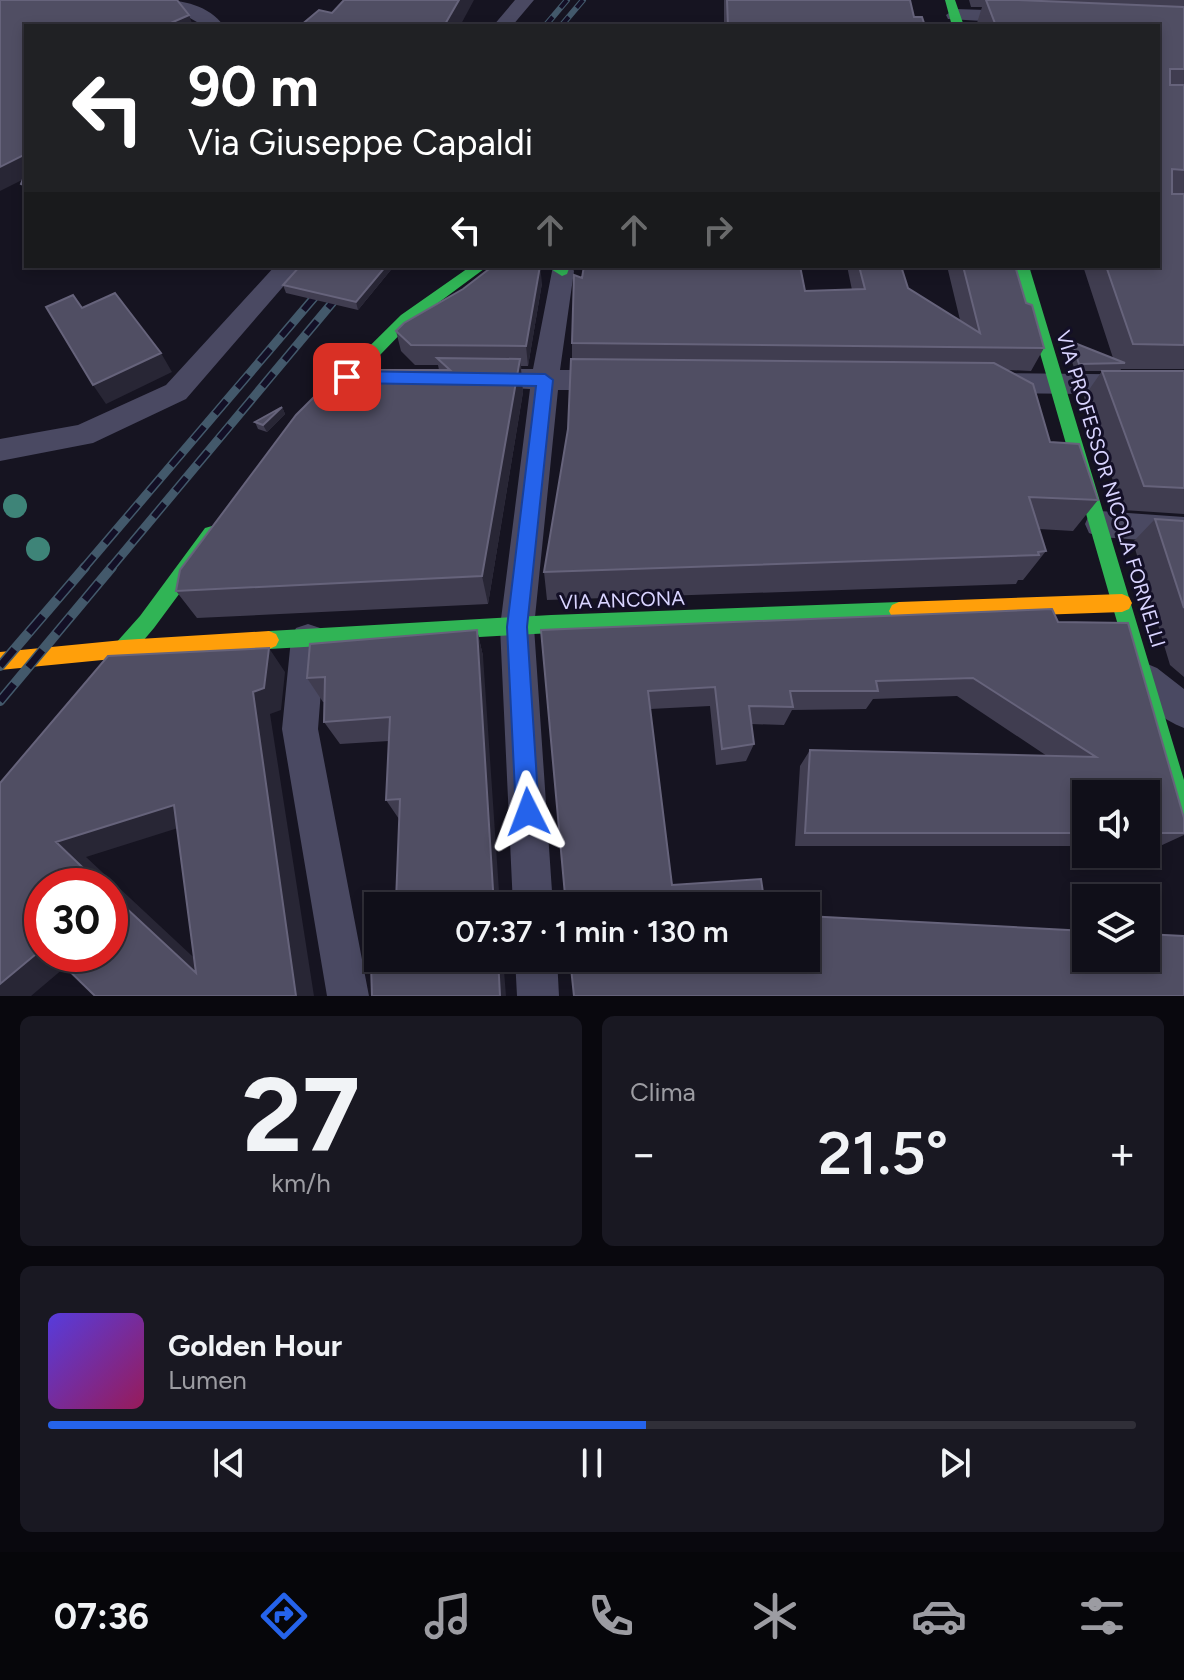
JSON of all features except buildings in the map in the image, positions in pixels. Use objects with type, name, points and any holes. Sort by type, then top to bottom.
[{"type":"street","points":[[167,0],[204,16],[213,24]]},
{"type":"street","points":[[504,24],[525,0]]},
{"type":"street","points":[[954,14],[1031,17]]},
{"type":"street","points":[[0,450],[83,435],[176,392],[287,268]]},
{"type":"street","points":[[297,431],[406,319],[478,268]]},
{"type":"street","points":[[532,892],[517,627],[559,268]]},
{"type":"street","name":"VIA PROFESSOR NICOLA FORNELLI","points":[[1023,268],[1184,817]]},
{"type":"street","points":[[347,377],[378,378]]},
{"type":"street","points":[[454,379],[641,381]]},
{"type":"street","points":[[960,383],[1184,385]]},
{"type":"street","points":[[102,673],[228,514]]},
{"type":"street","points":[[1100,524],[1184,530]]},
{"type":"street","name":"VIA ANCONA","points":[[0,661],[123,649],[517,627],[1122,603]]},
{"type":"street","points":[[308,639],[300,729],[348,996]]},
{"type":"street","points":[[1144,678],[1184,711]]},
{"type":"street","points":[[537,972],[538,996]]},
{"type":"railway","points":[[547,24],[567,0]]},
{"type":"railway","points":[[563,24],[583,0]]},
{"type":"railway","points":[[83,569],[339,268]]},
{"type":"railway","points":[[110,569],[361,268]]},
{"type":"railway","points":[[0,666],[85,567]]},
{"type":"railway","points":[[0,701],[112,567]]},
{"type":"traffic: fast","points":[[950,0],[957,24]]},
{"type":"traffic: fast","points":[[314,412],[406,319],[478,268]]},
{"type":"traffic: fast","points":[[557,268],[562,271],[563,268]]},
{"type":"traffic: fast","points":[[1023,268],[1184,817]]},
{"type":"traffic: fast","points":[[113,661],[147,622],[212,534]]},
{"type":"traffic: fast","points":[[269,640],[551,624],[899,611]]},
{"type":"traffic: slow","points":[[899,611],[1122,603]]},
{"type":"traffic: slow","points":[[0,661],[269,640]]},
{"type":"route","points":[[347,377],[545,380],[517,627],[528,812]]}]
